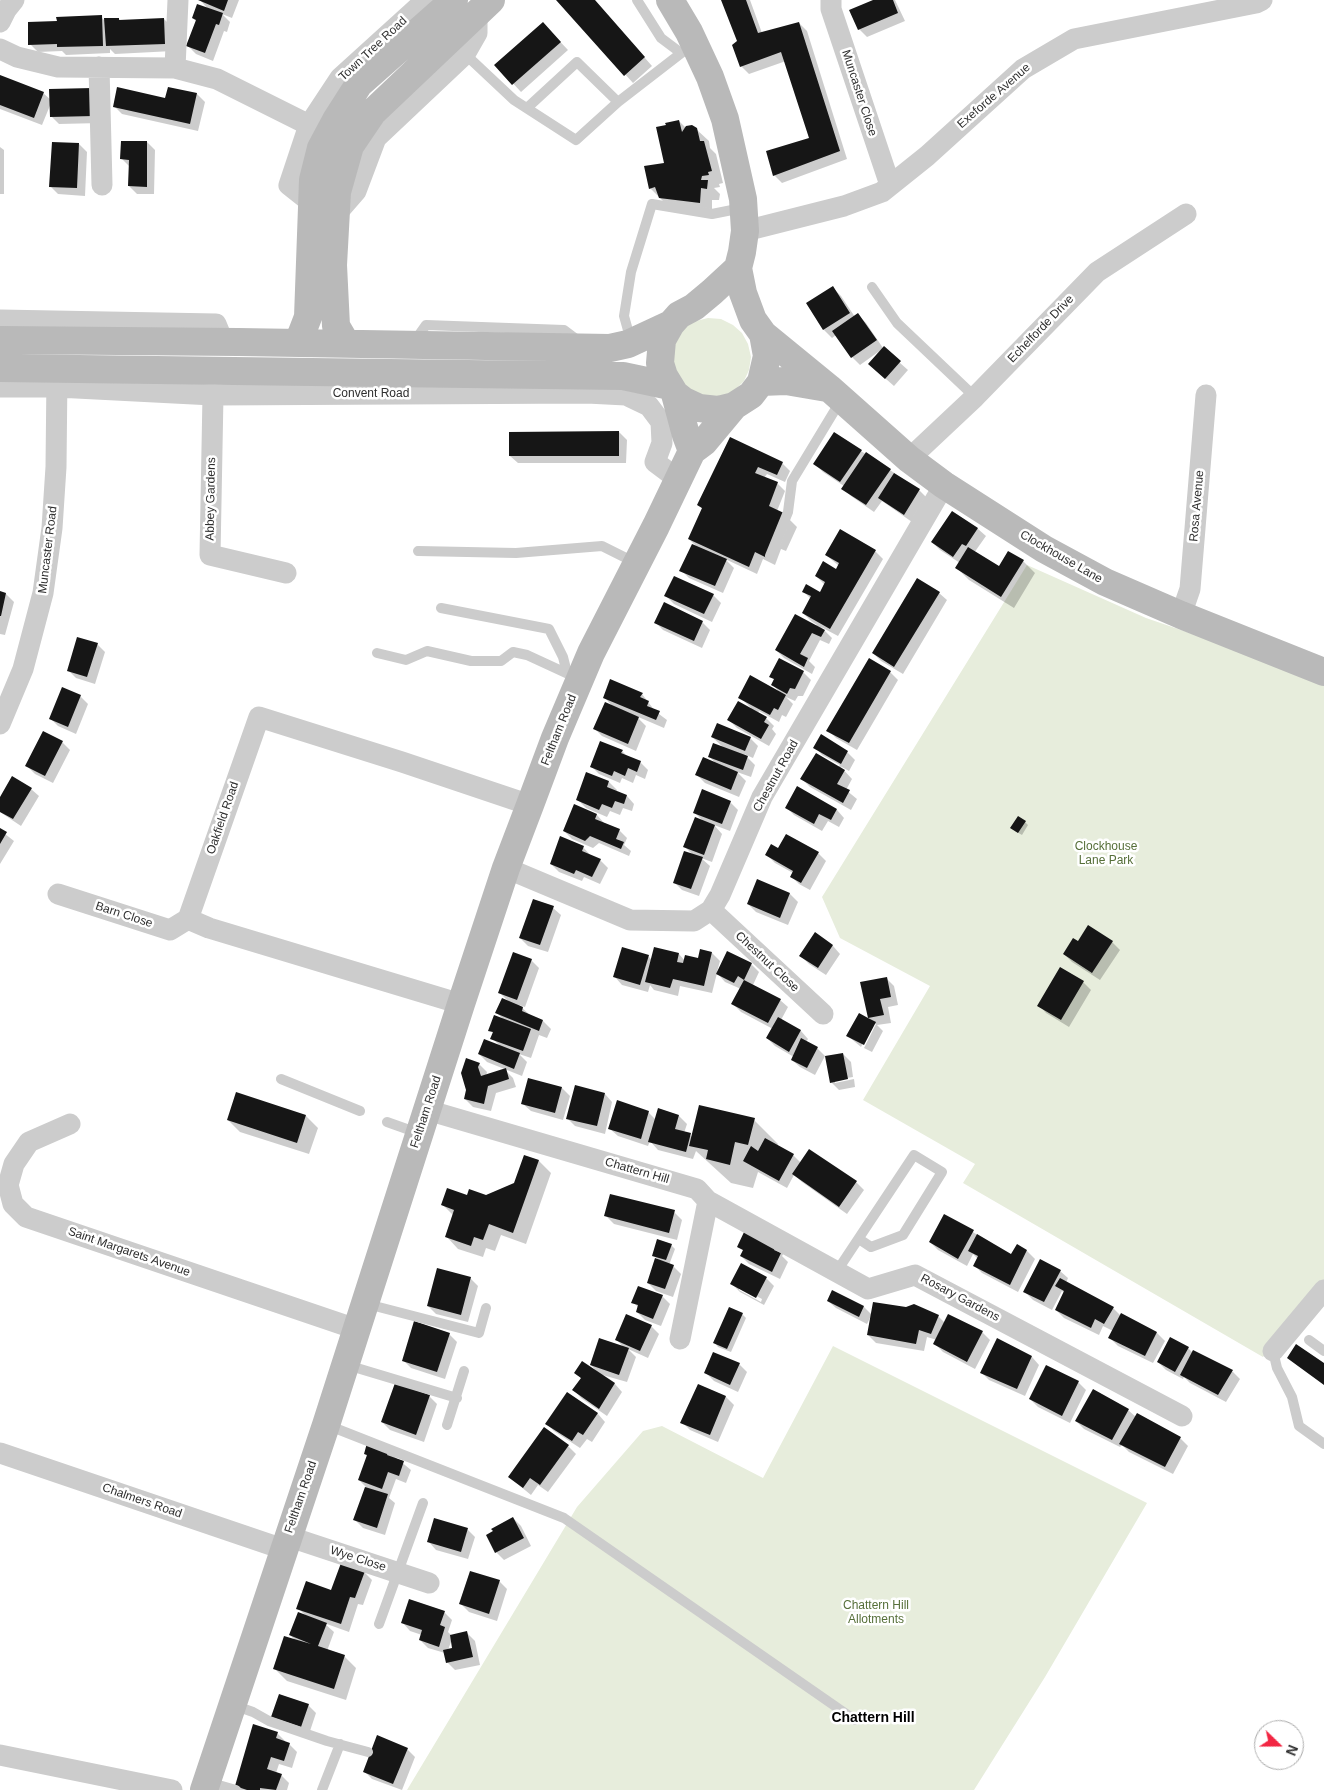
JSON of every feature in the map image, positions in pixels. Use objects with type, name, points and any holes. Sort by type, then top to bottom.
[{"type":"main road","points":[[670,0],[687,48],[710,77],[725,119],[743,199],[742,252],[738,268],[743,293],[758,327],[767,356],[761,382],[751,395],[734,406],[718,410],[699,408],[684,401],[672,390]]},
{"type":"main road","points":[[298,343],[308,317],[324,209],[337,192],[350,146],[373,112],[474,4]]},
{"type":"main road","points":[[324,209],[333,265],[336,326],[346,343]]},
{"type":"main road","points":[[692,451],[672,390],[664,376],[660,363],[662,340],[671,324],[679,315],[694,307],[738,268]]},
{"type":"main road","points":[[694,307],[712,303],[729,305],[746,314],[758,327]]},
{"type":"main road","points":[[0,340],[223,341],[610,348],[632,342],[671,324]]},
{"type":"main road","name":"Clockhouse Lane","points":[[758,327],[909,460],[944,485],[1044,549],[1105,582],[1180,615],[1324,672]]},
{"type":"main road","name":"Convent Road","points":[[0,368],[57,378],[314,372],[586,384],[623,376],[672,390]]},
{"type":"main road","points":[[761,382],[786,381],[835,394]]},
{"type":"main road","name":"Feltham Road","points":[[205,1786],[326,1424],[506,868],[530,804],[573,676],[608,619],[692,451],[704,442],[734,406]]},
{"type":"street","points":[[0,22],[14,0]]},
{"type":"street","points":[[175,68],[178,0]]},
{"type":"street","name":"Town Tree Road","points":[[324,209],[289,185],[309,125],[340,78],[426,0]]},
{"type":"street","name":"Muncaster Close","points":[[831,0],[831,9],[890,185]]},
{"type":"street","name":"Exeforde Avenue","points":[[744,219],[844,206],[882,192],[927,156],[1023,69],[1074,39],[1256,3],[1262,0]]},
{"type":"street","points":[[324,209],[356,191],[376,138],[465,54],[478,33],[474,4]]},
{"type":"street","points":[[0,49],[17,57],[58,67],[175,68],[217,79],[309,125]]},
{"type":"street","points":[[99,67],[102,185]]},
{"type":"street","name":"Echelforde Drive","points":[[909,460],[975,397],[1098,272],[1186,214]]},
{"type":"street","points":[[0,320],[216,324],[223,341]]},
{"type":"street","name":"Convent Road","points":[[0,387],[57,378],[213,395],[586,384],[626,395],[648,406],[661,422],[662,443],[655,462],[679,480]]},
{"type":"street","name":"Muncaster Road","points":[[0,724],[23,669],[43,593],[52,528],[56,467],[57,378]]},
{"type":"street","name":"Abbey Gardens","points":[[213,395],[210,555],[286,573]]},
{"type":"street","name":"Rosa Avenue","points":[[1180,615],[1190,589],[1206,395]]},
{"type":"street","name":"Chestnut Road","points":[[711,910],[720,895],[762,797],[944,485]]},
{"type":"street","name":"Oakfield Road","points":[[188,919],[259,717],[530,804]]},
{"type":"street","points":[[506,868],[630,920],[694,921],[711,910]]},
{"type":"street","name":"Barn Close","points":[[58,894],[170,930],[188,919]]},
{"type":"street","name":"Chestnut Close","points":[[711,910],[823,1014]]},
{"type":"street","points":[[188,919],[209,928],[461,1004]]},
{"type":"street","name":"Chattern Hill","points":[[423,1122],[697,1189],[708,1201]]},
{"type":"street","name":"Saint Margarets Avenue","points":[[70,1124],[29,1142],[14,1164],[8,1185],[10,1195],[13,1204],[26,1217],[356,1329]]},
{"type":"street","points":[[680,1339],[708,1201]]},
{"type":"street","name":"Rosary Gardens","points":[[708,1201],[868,1289],[915,1275],[1182,1416]]},
{"type":"street","points":[[1273,1352],[1324,1290]]},
{"type":"street","name":"Chalmers Road","points":[[0,1453],[285,1542]]},
{"type":"street","name":"Wye Close","points":[[285,1542],[397,1572],[429,1583]]},
{"type":"street","points":[[0,1755],[172,1790]]},
{"type":"lane","points":[[637,0],[661,38],[687,48]]},
{"type":"lane","points":[[465,54],[514,100],[576,140],[618,102],[687,48]]},
{"type":"lane","points":[[527,108],[577,62],[618,102]]},
{"type":"lane","points":[[632,342],[624,316],[632,272],[652,204],[744,219]]},
{"type":"lane","points":[[872,287],[897,323],[975,397]]},
{"type":"lane","points":[[770,556],[788,512],[792,481],[835,394]]},
{"type":"lane","points":[[418,551],[516,554],[602,546],[637,563]]},
{"type":"lane","points":[[441,608],[549,628],[573,676]]},
{"type":"lane","points":[[377,653],[406,660],[427,651],[470,660],[501,661],[513,652],[527,654],[573,676]]},
{"type":"lane","points":[[281,1079],[360,1111]]},
{"type":"lane","points":[[388,1122],[423,1122]]},
{"type":"lane","points":[[837,1272],[914,1155],[942,1172],[903,1235],[871,1247],[859,1239]]},
{"type":"lane","points":[[364,1303],[479,1333],[486,1308]]},
{"type":"lane","points":[[1309,1340],[1324,1351]]},
{"type":"lane","points":[[1273,1352],[1277,1368],[1292,1397],[1299,1426],[1324,1444]]},
{"type":"lane","points":[[344,1364],[456,1398]]},
{"type":"lane","points":[[447,1425],[464,1371]]},
{"type":"lane","points":[[326,1424],[564,1518],[855,1720]]},
{"type":"lane","points":[[379,1624],[423,1503]]},
{"type":"lane","points":[[232,1705],[253,1712],[269,1721],[368,1752]]},
{"type":"lane","points":[[322,1790],[340,1744]]},
{"type":"lane","points":[[205,1786],[236,1790]]},
{"type":"green space","points":[[708,318],[721,319],[733,325],[742,333],[748,344],[751,357],[749,370],[744,381],[734,391],[722,397],[695,395],[675,377],[671,351],[685,327],[696,321]]},
{"type":"green space","name":"Clockhouse Lane Park","points":[[1027,565],[1146,618],[1260,657],[1324,683],[1324,1283],[1263,1357],[963,1183],[975,1164],[863,1100],[930,986],[840,938],[822,897]]},
{"type":"green space","name":"Chattern Hill Allotments","points":[[833,1346],[1147,1503],[1045,1677],[974,1790],[407,1790],[577,1507],[643,1431],[662,1426],[763,1478]]},
{"type":"building","points":[[198,0],[228,0],[224,11]]},
{"type":"building","points":[[556,0],[595,0],[645,57],[624,76]]},
{"type":"building","points":[[721,0],[746,0],[758,33],[799,22],[840,151],[773,176],[766,151],[809,138],[781,52],[740,67],[732,45],[737,41]]},
{"type":"building","points":[[873,0],[893,0],[898,13],[858,30],[849,10]]},
{"type":"building","points":[[197,4],[223,13],[219,25],[216,24],[205,53],[186,46],[196,20],[192,18]]},
{"type":"building","points":[[102,15],[103,46],[57,47],[57,44],[28,45],[28,22],[57,21],[56,17]]},
{"type":"building","points":[[104,18],[119,18],[119,20],[164,18],[165,44],[106,46]]},
{"type":"building","points":[[543,22],[561,42],[512,85],[494,65]]},
{"type":"building","points":[[0,75],[44,92],[34,118],[0,105]]},
{"type":"building","points":[[117,87],[165,98],[168,87],[197,93],[190,124],[113,107]]},
{"type":"building","points":[[93,88],[94,116],[50,117],[49,89]]},
{"type":"building","points":[[679,120],[682,132],[686,126],[692,125],[697,128],[700,141],[704,141],[712,171],[708,172],[709,175],[702,176],[701,180],[708,180],[707,189],[701,188],[700,203],[659,198],[655,187],[649,189],[644,166],[664,163],[656,127]]},
{"type":"building","points":[[121,141],[147,141],[147,187],[128,186],[129,160],[120,159]]},
{"type":"building","points":[[52,142],[79,143],[77,188],[49,187]]},
{"type":"building","points":[[833,286],[850,313],[823,330],[806,303]]},
{"type":"building","points":[[858,313],[877,340],[851,358],[832,331]]},
{"type":"building","points":[[884,346],[901,361],[885,379],[868,364]]},
{"type":"building","points":[[619,431],[619,456],[509,456],[509,432]]},
{"type":"building","points":[[834,432],[862,450],[840,482],[813,464]]},
{"type":"building","points":[[730,437],[783,462],[777,475],[758,467],[755,473],[778,482],[769,506],[786,514],[767,558],[755,552],[749,567],[688,539],[702,508],[697,505]]},
{"type":"building","points":[[866,452],[891,469],[866,505],[841,489]]},
{"type":"building","points":[[894,473],[920,489],[904,515],[878,498]]},
{"type":"building","points":[[952,511],[978,528],[966,546],[962,544],[953,557],[931,542]]},
{"type":"building","points":[[840,529],[876,550],[830,629],[802,613],[811,596],[802,592],[806,584],[820,592],[825,582],[815,576],[823,561],[836,569],[839,563],[825,555]]},
{"type":"building","points":[[692,544],[727,559],[715,586],[679,571]]},
{"type":"building","points":[[968,547],[999,566],[1008,551],[1024,560],[1001,597],[955,568]]},
{"type":"building","points":[[674,576],[714,594],[704,614],[664,596]]},
{"type":"building","points":[[917,578],[940,592],[894,667],[872,653]]},
{"type":"building","points":[[0,591],[6,593],[1,616],[0,616]]},
{"type":"building","points":[[664,602],[703,621],[694,641],[654,623]]},
{"type":"building","points":[[795,614],[825,630],[821,637],[812,633],[800,654],[808,658],[804,667],[775,650]]},
{"type":"building","points":[[77,637],[98,643],[87,677],[67,671]]},
{"type":"building","points":[[779,658],[804,671],[795,689],[790,688],[787,694],[771,685],[774,679],[769,677]]},
{"type":"building","points":[[869,658],[891,671],[849,743],[826,731]]},
{"type":"building","points":[[750,675],[786,695],[778,710],[774,708],[770,715],[738,698]]},
{"type":"building","points":[[610,679],[643,693],[640,697],[649,701],[647,706],[660,711],[656,720],[603,698]]},
{"type":"building","points":[[62,687],[81,695],[68,727],[49,719]]},
{"type":"building","points":[[738,701],[767,717],[764,722],[769,725],[761,739],[727,720]]},
{"type":"building","points":[[605,702],[639,717],[628,744],[593,729]]},
{"type":"building","points":[[717,723],[751,737],[745,751],[711,737]]},
{"type":"building","points":[[43,731],[63,741],[45,776],[25,766]]},
{"type":"building","points":[[821,734],[848,751],[841,764],[813,748]]},
{"type":"building","points":[[600,741],[623,750],[621,753],[641,761],[637,772],[628,768],[625,776],[614,771],[612,776],[590,767]]},
{"type":"building","points":[[713,743],[748,756],[743,770],[708,757]]},
{"type":"building","points":[[816,753],[845,770],[837,784],[850,790],[843,803],[800,779]]},
{"type":"building","points":[[703,757],[738,772],[731,790],[695,775]]},
{"type":"building","points":[[586,772],[609,781],[607,787],[627,795],[624,804],[615,801],[612,808],[602,804],[599,810],[576,800]]},
{"type":"building","points":[[12,776],[32,788],[13,819],[0,812],[0,797]]},
{"type":"building","points":[[797,786],[837,809],[831,820],[819,814],[814,824],[785,808]]},
{"type":"building","points":[[702,789],[731,801],[722,824],[693,813]]},
{"type":"building","points":[[574,804],[597,814],[595,819],[620,829],[616,839],[624,842],[621,849],[590,836],[585,841],[563,831]]},
{"type":"building","points":[[1018,816],[1026,821],[1018,833],[1010,828]]},
{"type":"building","points":[[695,817],[715,825],[704,855],[683,847]]},
{"type":"building","points":[[0,828],[7,832],[0,844]]},
{"type":"building","points":[[786,834],[819,852],[801,883],[790,877],[793,871],[765,855],[771,844],[778,848]]},
{"type":"building","points":[[560,836],[584,846],[582,851],[601,859],[592,877],[576,870],[574,874],[550,864]]},
{"type":"building","points":[[684,851],[703,857],[691,889],[673,883]]},
{"type":"building","points":[[757,879],[790,893],[780,918],[747,904]]},
{"type":"building","points":[[533,899],[554,906],[540,945],[519,938]]},
{"type":"building","points":[[1088,925],[1113,941],[1092,973],[1063,954],[1073,938],[1078,941]]},
{"type":"building","points":[[815,932],[833,945],[818,968],[799,956]]},
{"type":"building","points":[[622,947],[649,955],[640,985],[613,977]]},
{"type":"building","points":[[654,947],[679,953],[677,962],[683,963],[685,955],[698,958],[700,949],[712,952],[704,986],[673,979],[670,988],[645,982]]},
{"type":"building","points":[[727,951],[752,963],[744,980],[738,976],[734,983],[716,974]]},
{"type":"building","points":[[513,952],[532,959],[517,1000],[498,993]]},
{"type":"building","points":[[1060,967],[1084,981],[1061,1020],[1037,1006]]},
{"type":"building","points":[[887,977],[891,997],[880,999],[884,1015],[868,1018],[860,982]]},
{"type":"building","points":[[744,980],[781,999],[768,1023],[731,1004]]},
{"type":"building","points":[[502,998],[523,1007],[522,1011],[543,1020],[539,1031],[495,1013]]},
{"type":"building","points":[[859,1013],[876,1022],[864,1045],[846,1036]]},
{"type":"building","points":[[494,1015],[531,1029],[523,1051],[490,1039],[493,1032],[488,1031]]},
{"type":"building","points":[[778,1017],[801,1030],[789,1052],[766,1038]]},
{"type":"building","points":[[801,1038],[818,1047],[807,1068],[791,1060]]},
{"type":"building","points":[[484,1039],[520,1053],[514,1069],[478,1054]]},
{"type":"building","points":[[843,1053],[848,1079],[830,1083],[825,1056]]},
{"type":"building","points":[[466,1058],[480,1063],[478,1067],[481,1076],[506,1068],[509,1079],[488,1086],[484,1104],[464,1099],[466,1090],[461,1073]]},
{"type":"building","points":[[528,1078],[562,1087],[555,1113],[521,1104]]},
{"type":"building","points":[[575,1085],[605,1093],[597,1126],[566,1119]]},
{"type":"building","points":[[236,1092],[306,1115],[297,1143],[227,1120]]},
{"type":"building","points":[[617,1100],[649,1111],[641,1139],[608,1129]]},
{"type":"building","points":[[699,1105],[755,1118],[748,1145],[735,1142],[730,1165],[706,1159],[708,1150],[689,1146]]},
{"type":"building","points":[[658,1108],[679,1115],[675,1129],[691,1133],[686,1152],[648,1142]]},
{"type":"building","points":[[765,1138],[794,1154],[779,1181],[743,1161],[751,1146],[758,1151]]},
{"type":"building","points":[[809,1149],[857,1181],[839,1207],[792,1174]]},
{"type":"building","points":[[524,1155],[539,1160],[513,1233],[489,1224],[483,1240],[474,1237],[471,1246],[445,1237],[454,1210],[441,1205],[447,1188],[467,1195],[469,1189],[486,1195],[514,1183]]},
{"type":"building","points":[[610,1194],[675,1210],[669,1233],[604,1216]]},
{"type":"building","points":[[944,1214],[974,1230],[958,1259],[929,1242]]},
{"type":"building","points":[[745,1230],[777,1244],[774,1250],[781,1253],[772,1272],[740,1256],[743,1250],[737,1247]]},
{"type":"building","points":[[977,1234],[1011,1254],[1017,1244],[1027,1250],[1010,1285],[973,1266],[978,1256],[968,1251]]},
{"type":"building","points":[[657,1239],[672,1244],[666,1260],[652,1256]]},
{"type":"building","points":[[655,1258],[674,1265],[665,1289],[647,1283]]},
{"type":"building","points":[[1040,1259],[1061,1270],[1044,1302],[1023,1292]]},
{"type":"building","points":[[741,1263],[767,1277],[756,1298],[730,1284]]},
{"type":"building","points":[[437,1268],[471,1277],[461,1315],[427,1306]]},
{"type":"building","points":[[1060,1278],[1114,1307],[1104,1324],[1095,1319],[1091,1328],[1055,1310],[1064,1291],[1055,1286]]},
{"type":"building","points":[[638,1286],[663,1295],[653,1319],[636,1312],[638,1305],[631,1303]]},
{"type":"building","points":[[832,1290],[864,1306],[859,1317],[827,1301]]},
{"type":"building","points":[[873,1302],[906,1307],[914,1304],[939,1315],[931,1334],[919,1330],[916,1344],[867,1335]]},
{"type":"building","points":[[729,1307],[743,1313],[727,1349],[713,1343]]},
{"type":"building","points":[[1121,1313],[1157,1332],[1145,1356],[1108,1338]]},
{"type":"building","points":[[626,1314],[652,1325],[640,1351],[615,1340]]},
{"type":"building","points":[[948,1314],[983,1331],[967,1362],[933,1344]]},
{"type":"building","points":[[414,1321],[450,1333],[437,1372],[402,1361]]},
{"type":"building","points":[[1170,1337],[1189,1347],[1175,1372],[1157,1362]]},
{"type":"building","points":[[599,1338],[629,1348],[619,1375],[590,1365]]},
{"type":"building","points":[[997,1338],[1032,1356],[1017,1389],[980,1373]]},
{"type":"building","points":[[1296,1344],[1324,1363],[1324,1385],[1287,1358]]},
{"type":"building","points":[[1193,1350],[1233,1370],[1218,1395],[1180,1375]]},
{"type":"building","points":[[713,1352],[740,1363],[730,1385],[704,1373]]},
{"type":"building","points":[[582,1361],[615,1383],[599,1409],[572,1390],[581,1378],[574,1373]]},
{"type":"building","points":[[1046,1365],[1079,1381],[1062,1416],[1029,1399]]},
{"type":"building","points":[[395,1383],[430,1395],[416,1435],[381,1422]]},
{"type":"building","points":[[698,1384],[726,1396],[710,1435],[680,1423]]},
{"type":"building","points":[[1093,1389],[1129,1409],[1112,1440],[1075,1421]]},
{"type":"building","points":[[567,1392],[598,1413],[583,1435],[578,1432],[572,1441],[545,1424]]},
{"type":"building","points":[[1137,1413],[1181,1437],[1165,1467],[1119,1444]]},
{"type":"building","points":[[544,1427],[569,1445],[540,1485],[530,1478],[523,1488],[508,1477]]},
{"type":"building","points":[[367,1443],[389,1450],[387,1455],[404,1461],[399,1476],[388,1472],[382,1489],[358,1480],[367,1455],[364,1454]]},
{"type":"building","points":[[365,1487],[388,1494],[377,1528],[353,1520]]},
{"type":"building","points":[[513,1517],[524,1538],[495,1553],[486,1535],[493,1531],[491,1529]]},
{"type":"building","points":[[434,1518],[468,1528],[461,1552],[427,1542]]},
{"type":"building","points":[[341,1563],[365,1571],[355,1598],[350,1597],[341,1624],[296,1609],[306,1581],[331,1590]]},
{"type":"building","points":[[470,1571],[500,1580],[489,1614],[459,1604]]},
{"type":"building","points":[[409,1599],[445,1611],[440,1625],[445,1627],[439,1647],[419,1640],[422,1630],[401,1623]]},
{"type":"building","points":[[298,1612],[327,1623],[318,1646],[345,1655],[334,1689],[273,1669],[284,1636],[311,1644],[289,1635]]},
{"type":"building","points":[[467,1631],[473,1657],[446,1663],[443,1650],[452,1648],[450,1635]]},
{"type":"building","points":[[279,1694],[309,1704],[301,1727],[271,1717]]},
{"type":"building","points":[[253,1724],[278,1732],[276,1738],[290,1743],[284,1761],[271,1757],[267,1769],[282,1774],[276,1790],[260,1788],[260,1790],[247,1790],[235,1786]]},
{"type":"building","points":[[377,1735],[408,1748],[393,1784],[363,1772]]},
{"type":"district","name":"Chattern Hill","points":[[873,1718]]}]
